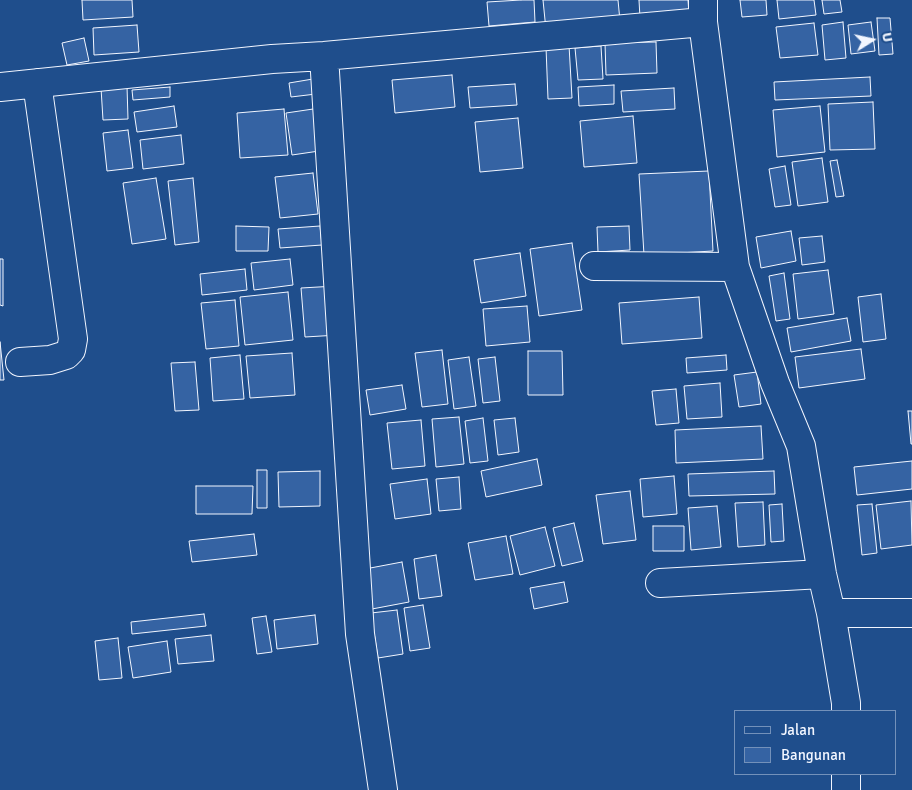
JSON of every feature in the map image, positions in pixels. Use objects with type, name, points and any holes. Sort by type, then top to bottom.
[{"type":"street","points":[[0,87],[272,59],[324,56],[703,11],[735,267],[774,383],[801,446],[822,574],[831,613],[846,710]]},
{"type":"street","points":[[324,56],[360,634],[383,790]]},
{"type":"street","points":[[20,362],[50,360],[66,356],[71,350],[73,339],[38,82]]},
{"type":"street","points":[[594,266],[735,267]]},
{"type":"street","points":[[660,584],[822,574]]},
{"type":"street","points":[[831,613],[912,613]]},
{"type":"street","points":[[846,775],[846,790]]},
{"type":"building","points":[[82,0],[132,0],[133,17],[83,20]]},
{"type":"building","points":[[534,0],[535,22],[489,26],[487,2]]},
{"type":"building","points":[[543,0],[618,0],[620,21],[546,30]]},
{"type":"building","points":[[639,0],[688,0],[689,14],[640,18]]},
{"type":"building","points":[[740,0],[766,0],[767,15],[742,17]]},
{"type":"building","points":[[777,0],[814,0],[816,15],[779,19]]},
{"type":"building","points":[[822,0],[840,0],[842,12],[824,14]]},
{"type":"building","points":[[877,18],[890,18],[893,54],[879,55]]},
{"type":"building","points":[[843,22],[846,58],[825,60],[822,25]]},
{"type":"building","points":[[871,22],[875,51],[851,54],[848,25]]},
{"type":"building","points":[[814,23],[818,55],[780,58],[776,27]]},
{"type":"building","points":[[137,25],[139,52],[94,55],[93,28]]},
{"type":"building","points":[[84,38],[89,61],[67,65],[62,43]]},
{"type":"building","points":[[656,42],[657,73],[606,75],[605,43]]},
{"type":"building","points":[[569,45],[572,98],[548,99],[546,47]]},
{"type":"building","points":[[601,46],[603,79],[578,80],[575,48]]},
{"type":"building","points":[[452,75],[455,107],[395,113],[392,80]]},
{"type":"building","points":[[870,77],[871,96],[775,100],[774,82]]},
{"type":"building","points":[[313,79],[316,94],[291,97],[289,83]]},
{"type":"building","points":[[515,84],[517,105],[470,108],[468,87]]},
{"type":"building","points":[[614,85],[614,104],[579,106],[578,87]]},
{"type":"building","points":[[127,86],[128,119],[103,120],[101,88]]},
{"type":"building","points":[[170,87],[170,97],[133,100],[132,90]]},
{"type":"building","points":[[674,88],[675,109],[623,112],[621,91]]},
{"type":"building","points":[[873,102],[875,149],[830,150],[828,104]]},
{"type":"building","points":[[174,106],[177,127],[137,132],[134,112]]},
{"type":"building","points":[[820,106],[825,152],[777,157],[773,110]]},
{"type":"building","points":[[320,108],[326,150],[292,155],[286,113]]},
{"type":"building","points":[[284,109],[288,155],[240,158],[237,113]]},
{"type":"building","points":[[633,116],[637,163],[584,167],[580,121]]},
{"type":"building","points":[[518,118],[523,168],[480,172],[475,122]]},
{"type":"building","points":[[128,130],[133,168],[107,171],[103,133]]},
{"type":"building","points":[[181,135],[184,164],[143,169],[140,140]]},
{"type":"building","points":[[822,158],[828,202],[798,206],[792,162]]},
{"type":"building","points":[[837,160],[844,196],[836,197],[830,161]]},
{"type":"building","points":[[785,166],[791,205],[775,207],[769,169]]},
{"type":"building","points":[[709,171],[713,251],[644,255],[639,174]]},
{"type":"building","points":[[313,173],[318,214],[280,218],[275,177]]},
{"type":"building","points":[[156,178],[166,239],[132,244],[123,183]]},
{"type":"building","points":[[193,178],[199,242],[175,245],[168,181]]},
{"type":"building","points":[[236,226],[269,227],[268,251],[236,251]]},
{"type":"building","points":[[320,226],[322,245],[280,248],[278,229]]},
{"type":"building","points":[[629,226],[630,250],[598,252],[597,227]]},
{"type":"building","points":[[791,231],[796,261],[761,268],[756,237]]},
{"type":"building","points":[[822,236],[825,262],[802,265],[799,238]]},
{"type":"building","points":[[572,243],[582,310],[539,316],[530,249]]},
{"type":"building","points":[[520,253],[526,296],[481,303],[474,260]]},
{"type":"building","points":[[0,259],[3,259],[3,306],[0,305]]},
{"type":"building","points":[[290,259],[293,285],[254,290],[251,263]]},
{"type":"building","points":[[245,269],[247,290],[202,295],[200,274]]},
{"type":"building","points":[[828,270],[834,314],[798,319],[793,274]]},
{"type":"building","points":[[784,273],[790,319],[776,321],[769,276]]},
{"type":"building","points":[[336,286],[338,335],[305,337],[301,288]]},
{"type":"building","points":[[288,292],[293,340],[245,345],[240,297]]},
{"type":"building","points":[[881,294],[886,339],[863,342],[858,297]]},
{"type":"building","points":[[699,297],[702,338],[622,344],[619,303]]},
{"type":"building","points":[[235,300],[239,346],[206,349],[201,303]]},
{"type":"building","points":[[527,306],[530,342],[486,346],[483,309]]},
{"type":"building","points":[[847,318],[851,341],[791,352],[787,328]]},
{"type":"building","points":[[0,342],[4,380],[0,380]]},
{"type":"building","points":[[861,349],[865,379],[799,388],[795,357]]},
{"type":"building","points":[[442,350],[448,404],[422,407],[415,353]]},
{"type":"building","points":[[528,351],[562,351],[563,395],[528,395]]},
{"type":"building","points":[[292,353],[295,395],[250,398],[246,356]]},
{"type":"building","points":[[240,355],[244,399],[213,401],[210,358]]},
{"type":"building","points":[[726,355],[727,370],[687,373],[686,358]]},
{"type":"building","points":[[469,357],[476,406],[454,409],[448,360]]},
{"type":"building","points":[[495,357],[500,401],[483,403],[478,359]]},
{"type":"building","points":[[195,362],[199,410],[175,411],[171,363]]},
{"type":"building","points":[[757,372],[761,404],[739,407],[734,375]]},
{"type":"building","points":[[720,383],[722,417],[687,419],[684,386]]},
{"type":"building","points":[[402,385],[406,409],[370,415],[366,390]]},
{"type":"building","points":[[676,389],[679,423],[656,425],[652,391]]},
{"type":"building","points":[[908,411],[912,411],[912,444],[911,444]]},
{"type":"building","points":[[459,417],[464,464],[436,467],[432,419]]},
{"type":"building","points":[[483,418],[488,461],[470,463],[465,421]]},
{"type":"building","points":[[515,418],[519,452],[498,455],[494,420]]},
{"type":"building","points":[[421,420],[425,466],[392,469],[387,423]]},
{"type":"building","points":[[761,426],[763,459],[676,463],[675,430]]},
{"type":"building","points":[[537,459],[542,485],[486,497],[481,471]]},
{"type":"building","points":[[912,461],[912,489],[857,495],[854,467]]},
{"type":"building","points":[[257,470],[267,470],[267,508],[257,508]]},
{"type":"building","points":[[320,471],[320,506],[279,507],[278,472]]},
{"type":"building","points":[[774,471],[775,494],[689,496],[688,474]]},
{"type":"building","points":[[674,476],[677,514],[643,517],[640,479]]},
{"type":"building","points":[[459,477],[461,509],[439,511],[436,479]]},
{"type":"building","points":[[427,479],[431,514],[395,519],[390,484]]},
{"type":"building","points":[[196,486],[253,486],[252,514],[196,514]]},
{"type":"building","points":[[630,491],[636,540],[603,544],[596,495]]},
{"type":"building","points":[[911,501],[912,545],[881,549],[876,505]]},
{"type":"building","points":[[763,502],[765,545],[738,547],[735,503]]},
{"type":"building","points":[[782,504],[784,541],[771,542],[769,505]]},
{"type":"building","points":[[872,504],[877,553],[862,555],[857,505]]},
{"type":"building","points":[[717,506],[721,547],[691,550],[688,508]]},
{"type":"building","points":[[574,523],[583,561],[562,566],[553,528]]},
{"type":"building","points":[[653,526],[684,526],[684,551],[653,551]]},
{"type":"building","points":[[545,527],[555,566],[520,575],[510,536]]},
{"type":"building","points":[[254,534],[257,555],[192,562],[189,541]]},
{"type":"building","points":[[506,536],[513,574],[475,580],[468,543]]},
{"type":"building","points":[[436,555],[442,596],[419,599],[414,559]]},
{"type":"building","points":[[402,562],[409,602],[372,609],[365,569]]},
{"type":"building","points":[[564,582],[568,602],[534,609],[530,588]]},
{"type":"building","points":[[423,605],[430,648],[410,651],[404,608]]},
{"type":"building","points":[[397,610],[403,654],[378,658],[371,613]]},
{"type":"building","points":[[204,614],[206,626],[132,634],[131,622]]},
{"type":"building","points":[[315,615],[318,644],[277,649],[274,620]]},
{"type":"building","points":[[266,616],[272,652],[257,654],[252,618]]},
{"type":"building","points":[[211,635],[214,661],[178,664],[175,639]]},
{"type":"building","points":[[118,638],[122,678],[99,680],[95,641]]},
{"type":"building","points":[[167,641],[171,672],[133,678],[128,647]]}]
